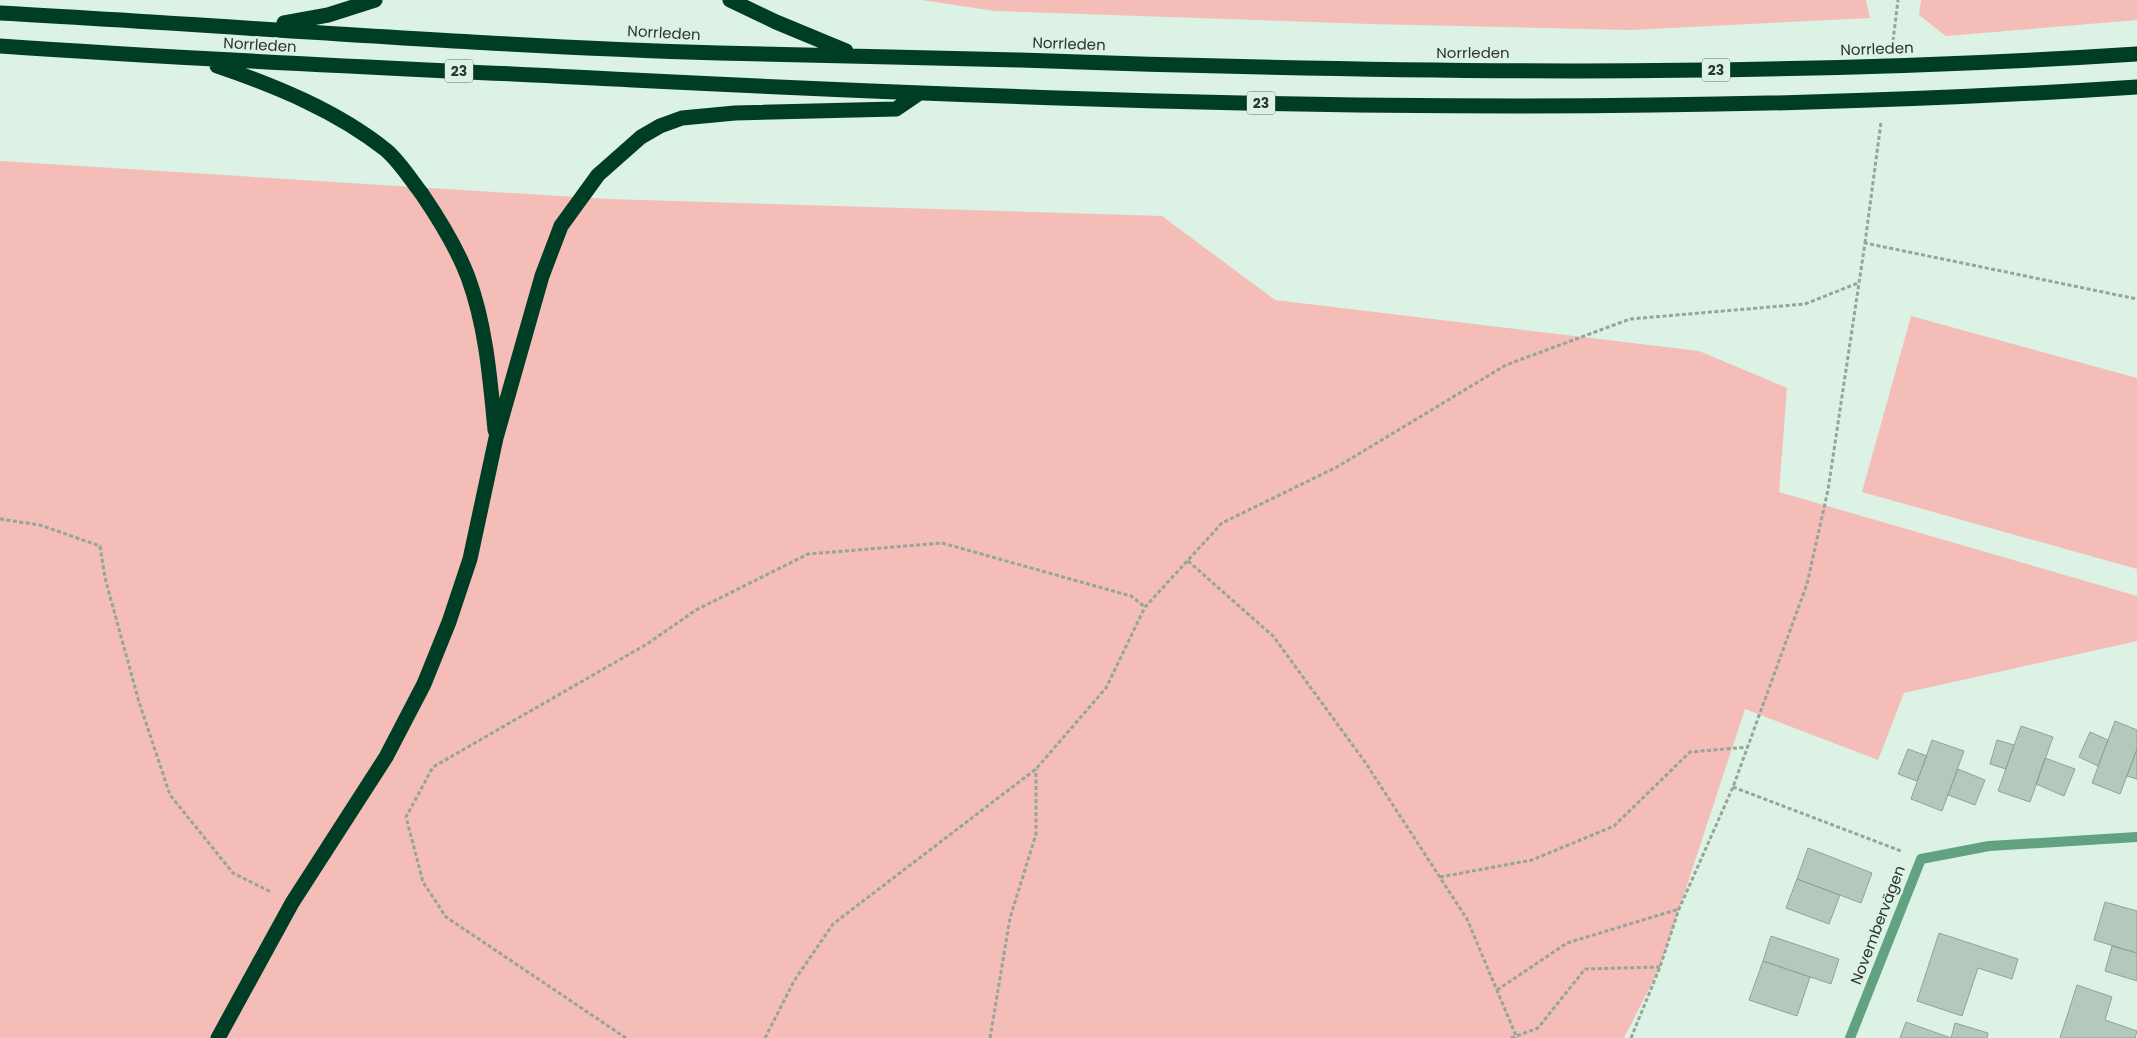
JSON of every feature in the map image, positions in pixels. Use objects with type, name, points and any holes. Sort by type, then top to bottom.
[{"type":"highway","points":[[261,27],[328,15],[356,8],[375,0]]},
{"type":"highway","points":[[730,0],[776,22],[854,54]]},
{"type":"highway","name":"Norrleden","points":[[0,12],[471,41],[720,53],[854,54],[1294,70],[1606,72],[1838,68],[2031,61],[2137,54]]},
{"type":"highway","name":"Norrleden","points":[[0,46],[199,60],[918,94],[1292,104],[1605,105],[1857,100],[2033,94],[2137,87]]},
{"type":"highway","points":[[199,60],[287,92],[324,111],[387,151],[409,177],[431,208],[468,276],[480,317],[489,367],[496,438]]},
{"type":"highway","points":[[218,1038],[292,902],[386,757],[424,684],[450,622],[470,559],[496,438],[542,276],[561,226],[598,175],[633,143],[660,126],[682,118],[735,112],[896,109],[918,94]]},
{"type":"street","name":"Novembervägen","points":[[1850,1038],[1921,858],[1989,846],[2137,837]]},
{"type":"path","points":[[1892,47],[1898,0]]},
{"type":"path","points":[[1631,1038],[1660,967],[1679,909],[1733,787],[1807,584],[1828,490],[1882,117]]},
{"type":"path","points":[[1865,243],[2137,299]]},
{"type":"path","points":[[765,1038],[794,982],[833,924],[1036,769],[1106,688],[1145,608],[1222,523],[1337,467],[1506,365],[1630,319],[1806,304],[1858,283]]},
{"type":"path","points":[[0,520],[40,525],[100,546],[105,578],[139,702],[170,795],[233,873],[292,902]]},
{"type":"path","points":[[626,1038],[446,918],[423,882],[406,817],[433,767],[647,644],[696,610],[808,554],[942,543],[1132,596],[1145,608]]},
{"type":"path","points":[[1188,561],[1273,636],[1365,762],[1467,919],[1516,1037]]},
{"type":"path","points":[[1440,877],[1532,860],[1614,826],[1690,752],[1748,747]]},
{"type":"path","points":[[990,1038],[1010,918],[1036,834],[1036,769]]},
{"type":"path","points":[[1733,787],[1921,858]]},
{"type":"path","points":[[1497,990],[1566,943],[1679,909]]},
{"type":"path","points":[[1511,1038],[1538,1028],[1585,969],[1660,967]]},
{"type":"shaded area","points":[[922,0],[1866,0],[1870,18],[1631,30],[1370,24],[995,11]]},
{"type":"shaded area","points":[[1921,0],[2137,0],[2137,20],[1946,36],[1919,15]]},
{"type":"shaded area","points":[[0,161],[608,199],[1162,216],[1275,300],[1699,351],[1787,388],[1779,492],[2137,596],[2137,641],[1904,693],[1878,760],[1745,709],[1660,967],[1624,1038],[0,1038]]},
{"type":"shaded area","points":[[1911,316],[2137,378],[2137,569],[1862,492]]},
{"type":"building","points":[[2115,721],[2137,730],[2137,749],[2120,794],[2092,783]]},
{"type":"building","points":[[2021,726],[2053,737],[2030,802],[1998,791]]},
{"type":"building","points":[[2090,732],[2108,740],[2098,766],[2079,757]]},
{"type":"building","points":[[1932,740],[1964,751],[1942,811],[1911,799]]},
{"type":"building","points":[[1997,740],[2014,745],[2006,769],[1990,764]]},
{"type":"building","points":[[1908,749],[1927,756],[1917,781],[1898,774]]},
{"type":"building","points":[[2137,749],[2137,779],[2127,776]]},
{"type":"building","points":[[2045,758],[2075,769],[2064,796],[2036,784]]},
{"type":"building","points":[[1958,769],[1985,780],[1975,805],[1948,795]]},
{"type":"building","points":[[1808,848],[1872,873],[1861,903],[1797,879]]},
{"type":"building","points":[[1797,879],[1840,895],[1829,924],[1786,908]]},
{"type":"building","points":[[2105,902],[2137,911],[2137,953],[2094,940]]},
{"type":"building","points":[[1939,933],[2018,959],[2012,979],[1978,968],[1962,1016],[1917,1001]]},
{"type":"building","points":[[1771,936],[1839,959],[1831,984],[1763,961]]},
{"type":"building","points":[[2112,946],[2137,953],[2137,981],[2105,971]]},
{"type":"building","points":[[1763,961],[1810,977],[1797,1016],[1749,1000]]},
{"type":"building","points":[[2077,985],[2112,997],[2105,1020],[2137,1031],[2135,1038],[2060,1038]]},
{"type":"building","points":[[1906,1022],[1951,1038],[1900,1038]]},
{"type":"building","points":[[1955,1023],[1988,1033],[1987,1038],[1951,1038]]}]
